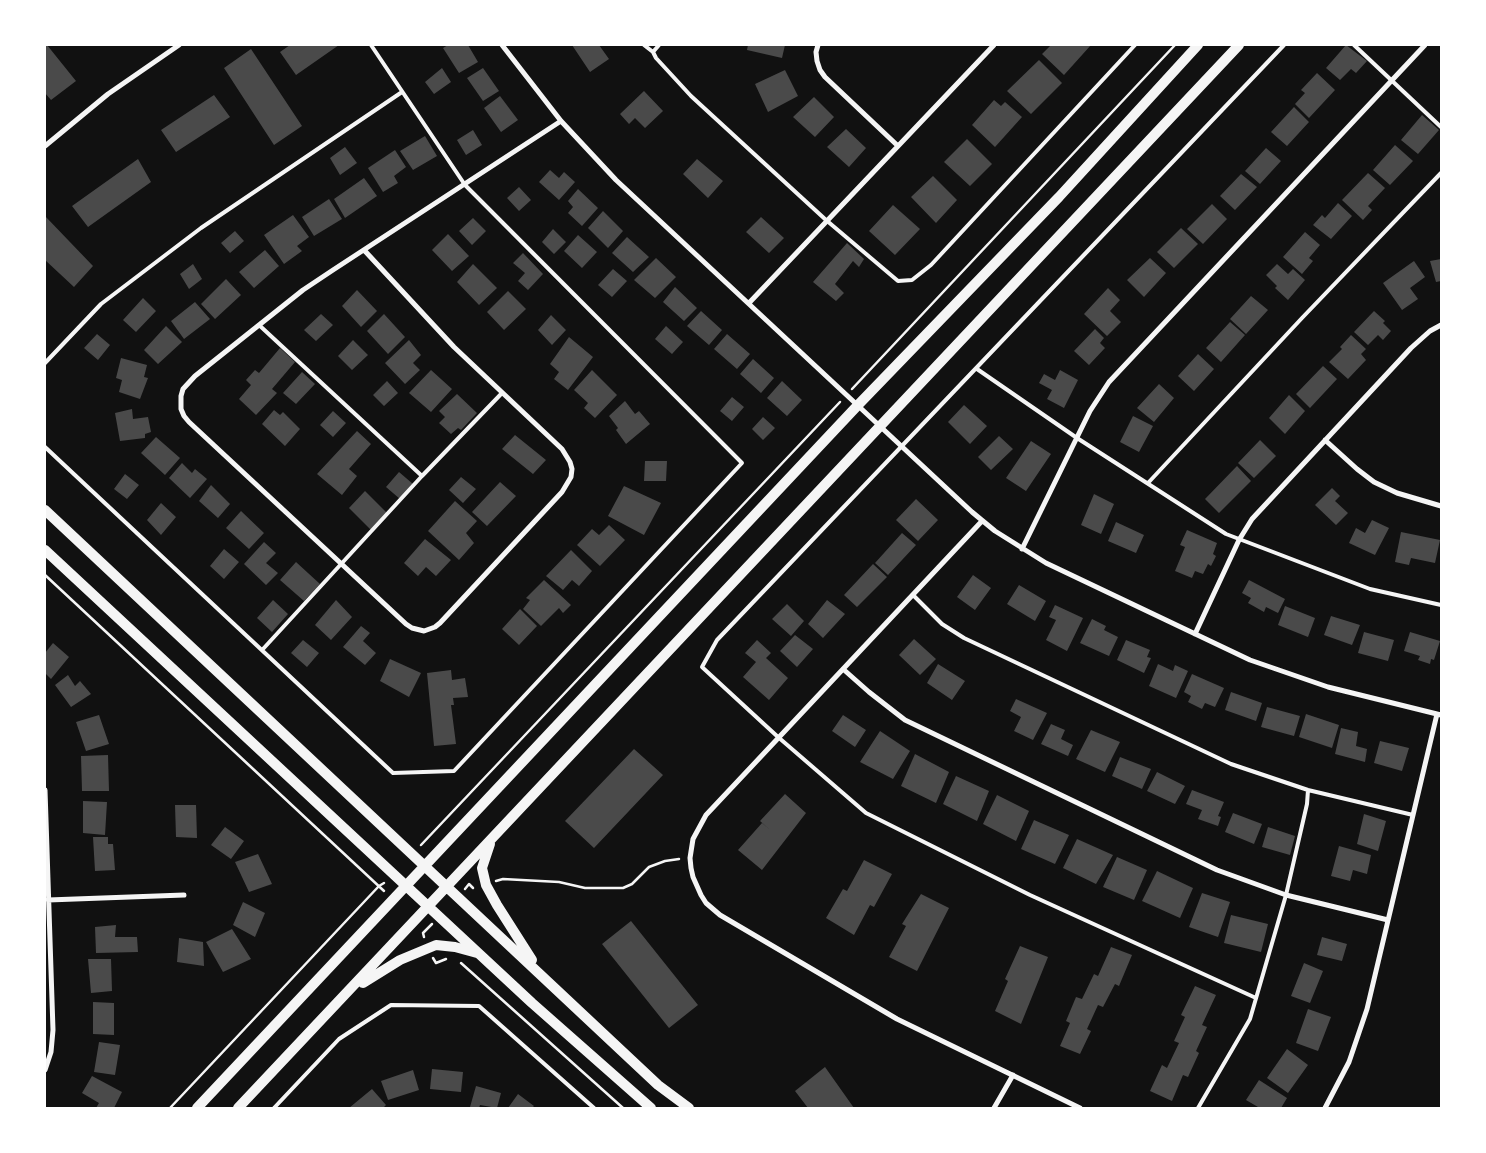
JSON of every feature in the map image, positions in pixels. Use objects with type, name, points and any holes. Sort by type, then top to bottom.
[{"type":"main road","points":[[198,1108],[858,405],[1059,197],[1198,45]]},
{"type":"main road","points":[[238,1108],[1239,45]]},
{"type":"main road","points":[[45,510],[413,853],[658,1085],[689,1108]]},
{"type":"main road","points":[[45,550],[580,1047],[651,1108]]},
{"type":"main road","points":[[494,837],[487,850],[482,868],[486,885],[543,975]]},
{"type":"main road","points":[[344,997],[375,974],[400,960],[436,944],[455,946],[482,955]]},
{"type":"street","points":[[45,146],[102,98],[179,45]]},
{"type":"street","points":[[502,45],[561,121],[616,180],[982,521],[1046,563],[1250,660],[1328,687],[1439,714],[1367,1009],[1349,1062],[1325,1108]]},
{"type":"street","points":[[818,45],[816,52],[817,61],[825,77],[898,146]]},
{"type":"street","points":[[749,303],[994,45]]},
{"type":"street","points":[[1022,549],[1076,438],[1099,397],[1123,366],[1425,45]]},
{"type":"street","points":[[364,250],[454,347],[562,449],[572,468],[571,477],[562,492],[440,623],[435,627],[424,630],[412,628],[189,422],[181,409],[181,396],[188,383],[303,290],[364,250],[465,185],[561,121]]},
{"type":"street","points":[[1195,634],[1239,540],[1257,513],[1410,348],[1430,331],[1441,325]]},
{"type":"street","points":[[1325,440],[1374,482],[1397,493],[1441,506]]},
{"type":"street","points":[[982,521],[712,807],[700,822],[693,839],[690,858],[692,877],[706,903],[720,915],[897,1019],[1080,1108]]},
{"type":"street","points":[[844,668],[890,710],[923,730],[1217,870],[1286,895],[1388,920]]},
{"type":"street","points":[[45,790],[53,1030],[45,1070]]},
{"type":"street","points":[[48,900],[184,895]]},
{"type":"street","points":[[994,1108],[1013,1075]]},
{"type":"lane","points":[[45,447],[393,773],[454,771],[742,463],[465,185],[371,45]]},
{"type":"lane","points":[[644,45],[653,52],[656,58],[691,96],[826,220],[898,281],[912,280],[931,265],[1135,45]]},
{"type":"lane","points":[[653,52],[659,45]]},
{"type":"lane","points":[[1256,998],[1030,895],[866,813],[778,737],[702,667],[717,640],[1284,45]]},
{"type":"lane","points":[[1354,45],[1441,127]]},
{"type":"lane","points":[[45,363],[101,304],[124,286],[201,228],[402,92]]},
{"type":"lane","points":[[1148,483],[1302,318],[1441,174]]},
{"type":"lane","points":[[259,325],[422,476]]},
{"type":"lane","points":[[977,369],[1076,438],[1226,534],[1370,589],[1441,605]]},
{"type":"lane","points":[[262,649],[422,476],[502,393]]},
{"type":"lane","points":[[913,595],[942,624],[964,638],[1232,764],[1308,790],[1414,815]]},
{"type":"lane","points":[[1198,1108],[1250,1019],[1286,895],[1307,804],[1308,790]]},
{"type":"lane","points":[[274,1108],[339,1038],[391,1005],[478,1006],[594,1108]]},
{"type":"path","points":[[859,382],[1175,45]]},
{"type":"path","points":[[413,853],[835,408]]},
{"type":"path","points":[[45,574],[393,900]]},
{"type":"path","points":[[517,880],[559,882],[585,888],[624,888],[632,884],[649,867],[665,861],[679,859]]},
{"type":"path","points":[[170,1108],[379,886],[394,873]]},
{"type":"path","points":[[414,920],[425,931]]},
{"type":"path","points":[[436,963],[450,959]]},
{"type":"path","points":[[456,960],[468,968],[622,1108]]},
{"type":"building","points":[[45,45],[47,45],[76,81],[51,100],[45,93]]},
{"type":"building","points":[[290,45],[339,45],[296,75],[280,52]]},
{"type":"building","points":[[448,45],[468,45],[478,62],[459,73],[443,48]]},
{"type":"building","points":[[572,45],[599,45],[609,59],[590,72]]},
{"type":"building","points":[[748,45],[785,45],[782,58],[747,50]]},
{"type":"building","points":[[1051,45],[1091,45],[1064,75],[1042,54]]},
{"type":"building","points":[[1346,45],[1367,61],[1356,73],[1351,69],[1340,80],[1326,68]]},
{"type":"building","points":[[251,49],[302,126],[274,145],[224,68]]},
{"type":"building","points":[[1039,60],[1062,83],[1031,114],[1007,91]]},
{"type":"building","points":[[442,68],[451,82],[434,94],[425,82]]},
{"type":"building","points":[[483,68],[499,91],[483,101],[467,78]]},
{"type":"building","points":[[785,70],[798,96],[768,112],[755,84]]},
{"type":"building","points":[[1317,73],[1335,90],[1309,118],[1295,104],[1305,93],[1301,90]]},
{"type":"building","points":[[644,91],[663,111],[645,128],[635,118],[629,124],[620,114]]},
{"type":"building","points":[[214,95],[230,117],[176,152],[161,130]]},
{"type":"building","points":[[500,96],[518,120],[501,132],[484,108]]},
{"type":"building","points":[[814,97],[834,117],[815,137],[793,117]]},
{"type":"building","points":[[994,100],[1001,106],[1005,102],[1022,117],[995,147],[972,125]]},
{"type":"building","points":[[1294,107],[1309,122],[1287,146],[1271,132]]},
{"type":"building","points":[[1422,115],[1439,130],[1418,154],[1401,140]]},
{"type":"building","points":[[846,129],[866,148],[849,167],[827,147]]},
{"type":"building","points":[[473,130],[482,145],[466,155],[457,140]]},
{"type":"building","points":[[425,136],[437,156],[413,170],[400,151]]},
{"type":"building","points":[[967,139],[992,164],[970,186],[944,162]]},
{"type":"building","points":[[1395,145],[1413,161],[1390,185],[1373,170]]},
{"type":"building","points":[[345,147],[357,163],[340,175],[330,158]]},
{"type":"building","points":[[1266,148],[1281,161],[1260,184],[1245,171]]},
{"type":"building","points":[[395,150],[406,167],[394,176],[398,183],[383,192],[368,168]]},
{"type":"building","points":[[138,159],[151,182],[88,227],[72,206]]},
{"type":"building","points":[[697,159],[723,181],[708,198],[683,174]]},
{"type":"building","points":[[550,170],[559,178],[564,172],[575,182],[559,200],[539,182]]},
{"type":"building","points":[[1368,173],[1385,188],[1368,206],[1372,210],[1363,220],[1342,200]]},
{"type":"building","points":[[1241,174],[1257,187],[1235,210],[1220,196]]},
{"type":"building","points":[[933,176],[957,200],[936,223],[911,197]]},
{"type":"building","points":[[364,178],[377,196],[345,218],[334,199]]},
{"type":"building","points":[[519,187],[531,200],[519,211],[507,198]]},
{"type":"building","points":[[578,189],[598,208],[582,226],[568,213],[573,207],[568,201]]},
{"type":"building","points":[[329,199],[342,219],[314,236],[302,217]]},
{"type":"building","points":[[1338,203],[1352,216],[1331,239],[1313,225],[1322,215],[1325,218]]},
{"type":"building","points":[[1212,204],[1227,219],[1203,244],[1187,229]]},
{"type":"building","points":[[893,205],[920,229],[895,255],[869,231]]},
{"type":"building","points":[[603,211],[623,231],[608,248],[588,228]]},
{"type":"building","points":[[293,215],[309,237],[297,246],[302,251],[284,264],[264,235]]},
{"type":"building","points":[[45,216],[93,266],[74,287],[45,260]]},
{"type":"building","points":[[761,217],[784,238],[769,253],[746,232]]},
{"type":"building","points":[[473,218],[486,231],[472,245],[459,231]]},
{"type":"building","points":[[1181,228],[1198,244],[1174,268],[1157,252]]},
{"type":"building","points":[[553,229],[566,242],[554,254],[542,242]]},
{"type":"building","points":[[235,231],[244,241],[230,253],[221,243]]},
{"type":"building","points":[[1305,232],[1320,245],[1309,258],[1313,261],[1302,274],[1283,257]]},
{"type":"building","points":[[448,234],[469,256],[452,271],[432,250]]},
{"type":"building","points":[[578,235],[597,252],[582,268],[564,251]]},
{"type":"building","points":[[627,237],[649,257],[633,272],[612,253]]},
{"type":"building","points":[[847,243],[864,259],[859,267],[853,261],[835,284],[844,293],[836,301],[813,282]]},
{"type":"building","points":[[265,250],[279,266],[254,288],[239,272]]},
{"type":"building","points":[[523,253],[543,274],[528,290],[518,281],[525,273],[513,263]]},
{"type":"building","points":[[656,258],[676,277],[655,298],[634,280]]},
{"type":"building","points":[[1150,258],[1166,273],[1144,297],[1127,280]]},
{"type":"building","points":[[1441,259],[1441,281],[1436,282],[1430,261]]},
{"type":"building","points":[[1414,261],[1425,277],[1410,288],[1418,299],[1402,310],[1383,283]]},
{"type":"building","points":[[193,264],[202,279],[189,289],[180,274]]},
{"type":"building","points":[[473,264],[497,288],[479,305],[457,282]]},
{"type":"building","points":[[1277,264],[1288,274],[1293,269],[1305,280],[1288,300],[1275,288],[1277,286],[1266,275]]},
{"type":"building","points":[[613,269],[627,281],[612,297],[598,285]]},
{"type":"building","points":[[226,279],[241,295],[215,319],[201,304]]},
{"type":"building","points":[[675,287],[697,308],[684,321],[663,302]]},
{"type":"building","points":[[1108,288],[1120,300],[1110,311],[1121,322],[1107,336],[1084,314]]},
{"type":"building","points":[[357,290],[377,311],[361,327],[342,306]]},
{"type":"building","points":[[508,291],[526,309],[504,330],[487,312]]},
{"type":"building","points":[[1251,296],[1268,310],[1246,334],[1230,319]]},
{"type":"building","points":[[143,298],[156,311],[136,332],[123,320]]},
{"type":"building","points":[[195,302],[210,319],[184,339],[171,321]]},
{"type":"building","points":[[701,311],[722,330],[709,345],[687,326]]},
{"type":"building","points":[[1374,311],[1385,321],[1383,323],[1391,331],[1383,340],[1378,335],[1368,345],[1354,332]]},
{"type":"building","points":[[321,314],[333,325],[316,341],[304,330]]},
{"type":"building","points":[[384,314],[405,337],[388,354],[367,331]]},
{"type":"building","points":[[551,315],[566,330],[552,345],[538,330]]},
{"type":"building","points":[[1230,322],[1245,335],[1221,362],[1206,348]]},
{"type":"building","points":[[166,326],[182,342],[158,364],[144,350]]},
{"type":"building","points":[[666,326],[683,342],[672,354],[655,339]]},
{"type":"building","points":[[1095,329],[1104,338],[1100,343],[1105,348],[1089,365],[1074,351]]},
{"type":"building","points":[[97,334],[110,345],[98,360],[84,348]]},
{"type":"building","points":[[727,334],[750,354],[737,369],[714,349]]},
{"type":"building","points":[[1351,335],[1366,349],[1361,354],[1366,360],[1348,379],[1329,362],[1342,349],[1340,347]]},
{"type":"building","points":[[569,337],[593,357],[568,390],[554,379],[559,372],[550,364]]},
{"type":"building","points":[[353,340],[368,355],[352,370],[338,356]]},
{"type":"building","points":[[409,340],[421,355],[413,363],[420,370],[405,384],[385,363]]},
{"type":"building","points":[[280,348],[295,362],[272,389],[277,393],[256,415],[239,399],[251,385],[246,380],[255,370],[259,373]]},
{"type":"building","points":[[1198,354],[1214,369],[1194,391],[1178,376]]},
{"type":"building","points":[[121,358],[147,365],[144,377],[148,378],[140,399],[119,392],[122,380],[116,378]]},
{"type":"building","points":[[753,359],[774,378],[761,393],[740,374]]},
{"type":"building","points":[[1323,366],[1337,379],[1310,408],[1296,394]]},
{"type":"building","points":[[431,370],[452,389],[431,412],[409,393]]},
{"type":"building","points":[[592,370],[617,395],[595,418],[584,408],[588,403],[574,390]]},
{"type":"building","points":[[1060,370],[1078,380],[1064,408],[1047,399],[1052,390],[1039,383],[1044,374],[1055,380]]},
{"type":"building","points":[[302,372],[315,384],[296,404],[283,393]]},
{"type":"building","points":[[387,381],[398,393],[384,406],[373,395]]},
{"type":"building","points":[[782,381],[802,400],[787,416],[767,398]]},
{"type":"building","points":[[1159,384],[1174,398],[1154,422],[1137,408]]},
{"type":"building","points":[[457,394],[477,413],[461,430],[458,428],[451,434],[439,423],[445,417],[439,411]]},
{"type":"building","points":[[1289,395],[1305,411],[1285,434],[1269,418]]},
{"type":"building","points":[[732,397],[744,407],[732,421],[720,411]]},
{"type":"building","points":[[625,401],[635,414],[639,411],[650,424],[626,444],[609,416]]},
{"type":"building","points":[[964,405],[987,426],[970,444],[948,422]]},
{"type":"building","points":[[132,409],[133,419],[148,417],[151,432],[145,434],[145,438],[120,441],[115,413]]},
{"type":"building","points":[[274,410],[280,415],[283,412],[300,429],[285,446],[262,424]]},
{"type":"building","points":[[333,411],[346,423],[333,437],[320,425]]},
{"type":"building","points":[[1133,416],[1153,426],[1139,452],[1120,442]]},
{"type":"building","points":[[763,417],[775,428],[763,440],[752,429]]},
{"type":"building","points":[[357,431],[371,444],[349,469],[357,476],[342,495],[317,474]]},
{"type":"building","points":[[515,435],[546,460],[533,474],[502,449]]},
{"type":"building","points":[[999,436],[1013,449],[991,470],[978,457]]},
{"type":"building","points":[[156,437],[180,458],[165,475],[141,453]]},
{"type":"building","points":[[1260,440],[1276,456],[1254,478],[1238,463]]},
{"type":"building","points":[[1031,441],[1051,454],[1026,491],[1006,478]]},
{"type":"building","points":[[645,461],[667,461],[666,481],[644,481]]},
{"type":"building","points":[[182,463],[192,473],[195,469],[207,479],[190,498],[169,478]]},
{"type":"building","points":[[1237,466],[1251,481],[1219,513],[1205,499]]},
{"type":"building","points":[[399,472],[413,484],[400,499],[386,487]]},
{"type":"building","points":[[125,474],[139,485],[127,499],[114,489]]},
{"type":"building","points":[[461,477],[476,489],[463,503],[449,490]]},
{"type":"building","points":[[500,482],[516,496],[487,526],[472,512]]},
{"type":"building","points":[[211,485],[230,504],[218,518],[199,501]]},
{"type":"building","points":[[624,486],[661,503],[644,535],[608,516]]},
{"type":"building","points":[[1332,488],[1340,496],[1335,501],[1348,513],[1336,525],[1315,505]]},
{"type":"building","points":[[365,491],[387,513],[371,530],[349,508]]},
{"type":"building","points":[[1094,494],[1114,504],[1101,534],[1081,525]]},
{"type":"building","points":[[916,499],[938,520],[918,541],[896,520]]},
{"type":"building","points":[[455,501],[477,521],[466,533],[474,543],[459,560],[428,531]]},
{"type":"building","points":[[161,503],[176,517],[161,535],[147,520]]},
{"type":"building","points":[[241,511],[264,533],[249,549],[226,528]]},
{"type":"building","points":[[1372,520],[1389,528],[1375,555],[1349,543],[1356,528],[1365,533]]},
{"type":"building","points":[[1116,522],[1144,535],[1136,553],[1108,541]]},
{"type":"building","points":[[609,525],[625,540],[600,566],[577,545],[592,529],[599,535]]},
{"type":"building","points":[[1187,530],[1217,543],[1213,554],[1216,556],[1211,566],[1208,564],[1203,574],[1195,571],[1192,578],[1175,571],[1185,547],[1180,545]]},
{"type":"building","points":[[1401,532],[1440,540],[1435,563],[1411,558],[1409,565],[1395,562]]},
{"type":"building","points":[[902,533],[916,545],[888,575],[875,563]]},
{"type":"building","points":[[425,539],[451,560],[436,576],[426,567],[418,576],[404,563]]},
{"type":"building","points":[[264,542],[276,553],[266,563],[278,573],[266,585],[244,564]]},
{"type":"building","points":[[224,549],[239,562],[224,579],[210,566]]},
{"type":"building","points":[[571,550],[592,571],[579,586],[572,580],[563,590],[546,576]]},
{"type":"building","points":[[296,562],[320,584],[304,601],[280,580]]},
{"type":"building","points":[[873,564],[887,577],[857,607],[844,595]]},
{"type":"building","points":[[973,575],[991,588],[975,610],[957,597]]},
{"type":"building","points":[[544,580],[571,605],[563,613],[559,608],[541,626],[523,609],[530,600],[526,598]]},
{"type":"building","points":[[1249,580],[1285,599],[1278,613],[1266,607],[1264,612],[1248,603],[1251,598],[1242,593]]},
{"type":"building","points":[[1019,585],[1046,601],[1035,621],[1007,604]]},
{"type":"building","points":[[273,600],[288,614],[272,632],[257,618]]},
{"type":"building","points":[[336,600],[352,617],[331,640],[315,625]]},
{"type":"building","points":[[827,600],[845,614],[823,638],[808,624]]},
{"type":"building","points":[[787,604],[804,621],[791,636],[772,619]]},
{"type":"building","points":[[1055,605],[1083,618],[1067,651],[1046,640],[1056,620],[1049,617]]},
{"type":"building","points":[[1285,606],[1315,618],[1308,637],[1278,625]]},
{"type":"building","points":[[520,609],[537,626],[519,645],[502,629]]},
{"type":"building","points":[[1331,616],[1360,625],[1352,645],[1324,635]]},
{"type":"building","points":[[1092,619],[1106,626],[1104,630],[1118,637],[1109,656],[1080,643]]},
{"type":"building","points":[[361,626],[370,633],[363,641],[376,653],[365,665],[343,647]]},
{"type":"building","points":[[1364,632],[1394,640],[1388,661],[1358,653]]},
{"type":"building","points":[[1410,632],[1440,641],[1434,660],[1431,659],[1430,664],[1418,660],[1420,656],[1404,651]]},
{"type":"building","points":[[795,635],[813,649],[797,667],[780,651]]},
{"type":"building","points":[[914,639],[936,659],[920,675],[899,655]]},
{"type":"building","points":[[303,640],[319,653],[307,667],[291,653]]},
{"type":"building","points":[[757,640],[771,653],[766,658],[788,678],[769,700],[743,677],[756,662],[745,653]]},
{"type":"building","points":[[1126,640],[1150,650],[1147,657],[1151,658],[1144,673],[1117,660]]},
{"type":"building","points":[[53,643],[69,657],[51,679],[45,673],[45,653]]},
{"type":"building","points":[[390,659],[421,673],[409,697],[380,681]]},
{"type":"building","points":[[938,664],[965,681],[952,700],[927,683]]},
{"type":"building","points":[[1158,664],[1173,671],[1175,665],[1188,671],[1176,698],[1149,686]]},
{"type":"building","points":[[451,670],[452,680],[465,678],[468,697],[453,698],[454,705],[451,705],[456,744],[434,746],[427,673]]},
{"type":"building","points":[[1192,674],[1224,688],[1215,707],[1205,703],[1202,709],[1188,702],[1191,696],[1184,692]]},
{"type":"building","points":[[68,675],[75,686],[80,681],[91,694],[71,707],[55,685]]},
{"type":"building","points":[[1231,692],[1262,703],[1256,721],[1225,710]]},
{"type":"building","points":[[1016,699],[1047,713],[1033,740],[1014,731],[1021,717],[1010,711]]},
{"type":"building","points":[[1267,707],[1300,716],[1294,736],[1261,727]]},
{"type":"building","points":[[1306,714],[1339,725],[1332,748],[1299,737]]},
{"type":"building","points":[[99,715],[109,744],[86,751],[76,722]]},
{"type":"building","points":[[843,715],[866,730],[855,747],[832,731]]},
{"type":"building","points":[[1051,724],[1065,730],[1061,739],[1073,745],[1068,756],[1041,744]]},
{"type":"building","points":[[1341,728],[1358,732],[1356,746],[1367,749],[1365,762],[1335,754]]},
{"type":"building","points":[[1091,730],[1120,742],[1105,772],[1076,759]]},
{"type":"building","points":[[880,731],[910,751],[893,779],[860,762]]},
{"type":"building","points":[[1380,741],[1409,748],[1402,771],[1374,763]]},
{"type":"building","points":[[634,749],[663,775],[594,848],[565,821]]},
{"type":"building","points":[[915,754],[949,772],[936,803],[901,786]]},
{"type":"building","points":[[108,755],[109,791],[82,791],[81,756]]},
{"type":"building","points":[[1120,757],[1151,769],[1142,789],[1112,776]]},
{"type":"building","points":[[1157,772],[1185,786],[1175,804],[1147,791]]},
{"type":"building","points":[[956,776],[989,791],[977,821],[943,804]]},
{"type":"building","points":[[1192,790],[1224,802],[1218,816],[1221,817],[1218,826],[1198,819],[1202,810],[1186,804]]},
{"type":"building","points":[[785,794],[806,813],[762,870],[738,850],[762,823],[769,829],[760,821]]},
{"type":"building","points":[[997,795],[1029,811],[1016,841],[983,824]]},
{"type":"building","points":[[83,801],[107,802],[105,835],[83,833]]},
{"type":"building","points":[[175,805],[196,805],[197,838],[176,837]]},
{"type":"building","points":[[1233,813],[1262,824],[1254,844],[1225,832]]},
{"type":"building","points":[[1364,814],[1386,821],[1378,851],[1357,844]]},
{"type":"building","points":[[1034,820],[1069,835],[1055,864],[1021,849]]},
{"type":"building","points":[[225,827],[244,841],[231,859],[211,845]]},
{"type":"building","points":[[1268,827],[1295,836],[1290,855],[1262,847]]},
{"type":"building","points":[[93,837],[108,837],[108,844],[113,844],[115,870],[95,871]]},
{"type":"building","points":[[1077,839],[1113,855],[1096,884],[1063,868]]},
{"type":"building","points":[[1339,846],[1371,855],[1367,874],[1353,870],[1350,881],[1331,876]]},
{"type":"building","points":[[258,854],[272,884],[249,892],[235,862]]},
{"type":"building","points":[[1117,857],[1147,870],[1134,900],[1103,887]]},
{"type":"building","points":[[864,860],[892,874],[874,907],[870,905],[854,935],[826,918],[843,889],[847,891]]},
{"type":"building","points":[[1157,871],[1193,888],[1180,918],[1142,901]]},
{"type":"building","points":[[1202,893],[1230,902],[1218,937],[1189,927]]},
{"type":"building","points":[[921,894],[949,908],[917,971],[889,957],[906,926],[902,924]]},
{"type":"building","points":[[243,902],[265,913],[255,937],[233,925]]},
{"type":"building","points":[[1231,915],[1268,924],[1261,952],[1224,943]]},
{"type":"building","points":[[631,921],[698,1005],[669,1028],[602,944]]},
{"type":"building","points":[[116,925],[115,937],[137,937],[138,952],[96,953],[95,927]]},
{"type":"building","points":[[232,929],[251,959],[223,972],[206,942]]},
{"type":"building","points":[[1322,937],[1347,944],[1342,961],[1317,955]]},
{"type":"building","points":[[179,938],[203,942],[204,966],[177,962]]},
{"type":"building","points":[[1020,946],[1048,957],[1021,1024],[995,1011],[1008,981],[1005,979]]},
{"type":"building","points":[[1111,947],[1132,955],[1119,986],[1115,984],[1103,1007],[1098,1005],[1087,1029],[1091,1031],[1080,1054],[1060,1046],[1070,1023],[1066,1021],[1076,997],[1082,999],[1094,974],[1098,976]]},
{"type":"building","points":[[88,959],[111,959],[112,991],[91,993]]},
{"type":"building","points":[[1304,963],[1323,971],[1310,1003],[1291,996]]},
{"type":"building","points":[[1195,986],[1216,995],[1202,1025],[1207,1027],[1196,1051],[1199,1053],[1188,1077],[1183,1075],[1172,1101],[1150,1091],[1162,1065],[1167,1068],[1179,1043],[1174,1041],[1185,1017],[1181,1015]]},
{"type":"building","points":[[93,1002],[114,1003],[114,1035],[93,1034]]},
{"type":"building","points":[[1308,1009],[1331,1017],[1318,1051],[1296,1043]]},
{"type":"building","points":[[99,1042],[120,1045],[115,1075],[94,1072]]},
{"type":"building","points":[[1287,1049],[1308,1065],[1288,1093],[1267,1078]]},
{"type":"building","points":[[825,1067],[854,1108],[808,1108],[795,1091]]},
{"type":"building","points":[[432,1069],[463,1072],[461,1092],[430,1089]]},
{"type":"building","points":[[413,1070],[419,1090],[388,1100],[381,1081]]},
{"type":"building","points":[[92,1076],[122,1092],[114,1108],[96,1108],[99,1103],[82,1093]]},
{"type":"building","points":[[1259,1080],[1287,1098],[1281,1108],[1257,1108],[1246,1100]]},
{"type":"building","points":[[476,1086],[501,1093],[497,1108],[480,1105],[479,1108],[470,1107]]},
{"type":"building","points":[[372,1089],[386,1105],[383,1108],[349,1108]]},
{"type":"building","points":[[518,1094],[534,1106],[532,1108],[508,1108]]}]
